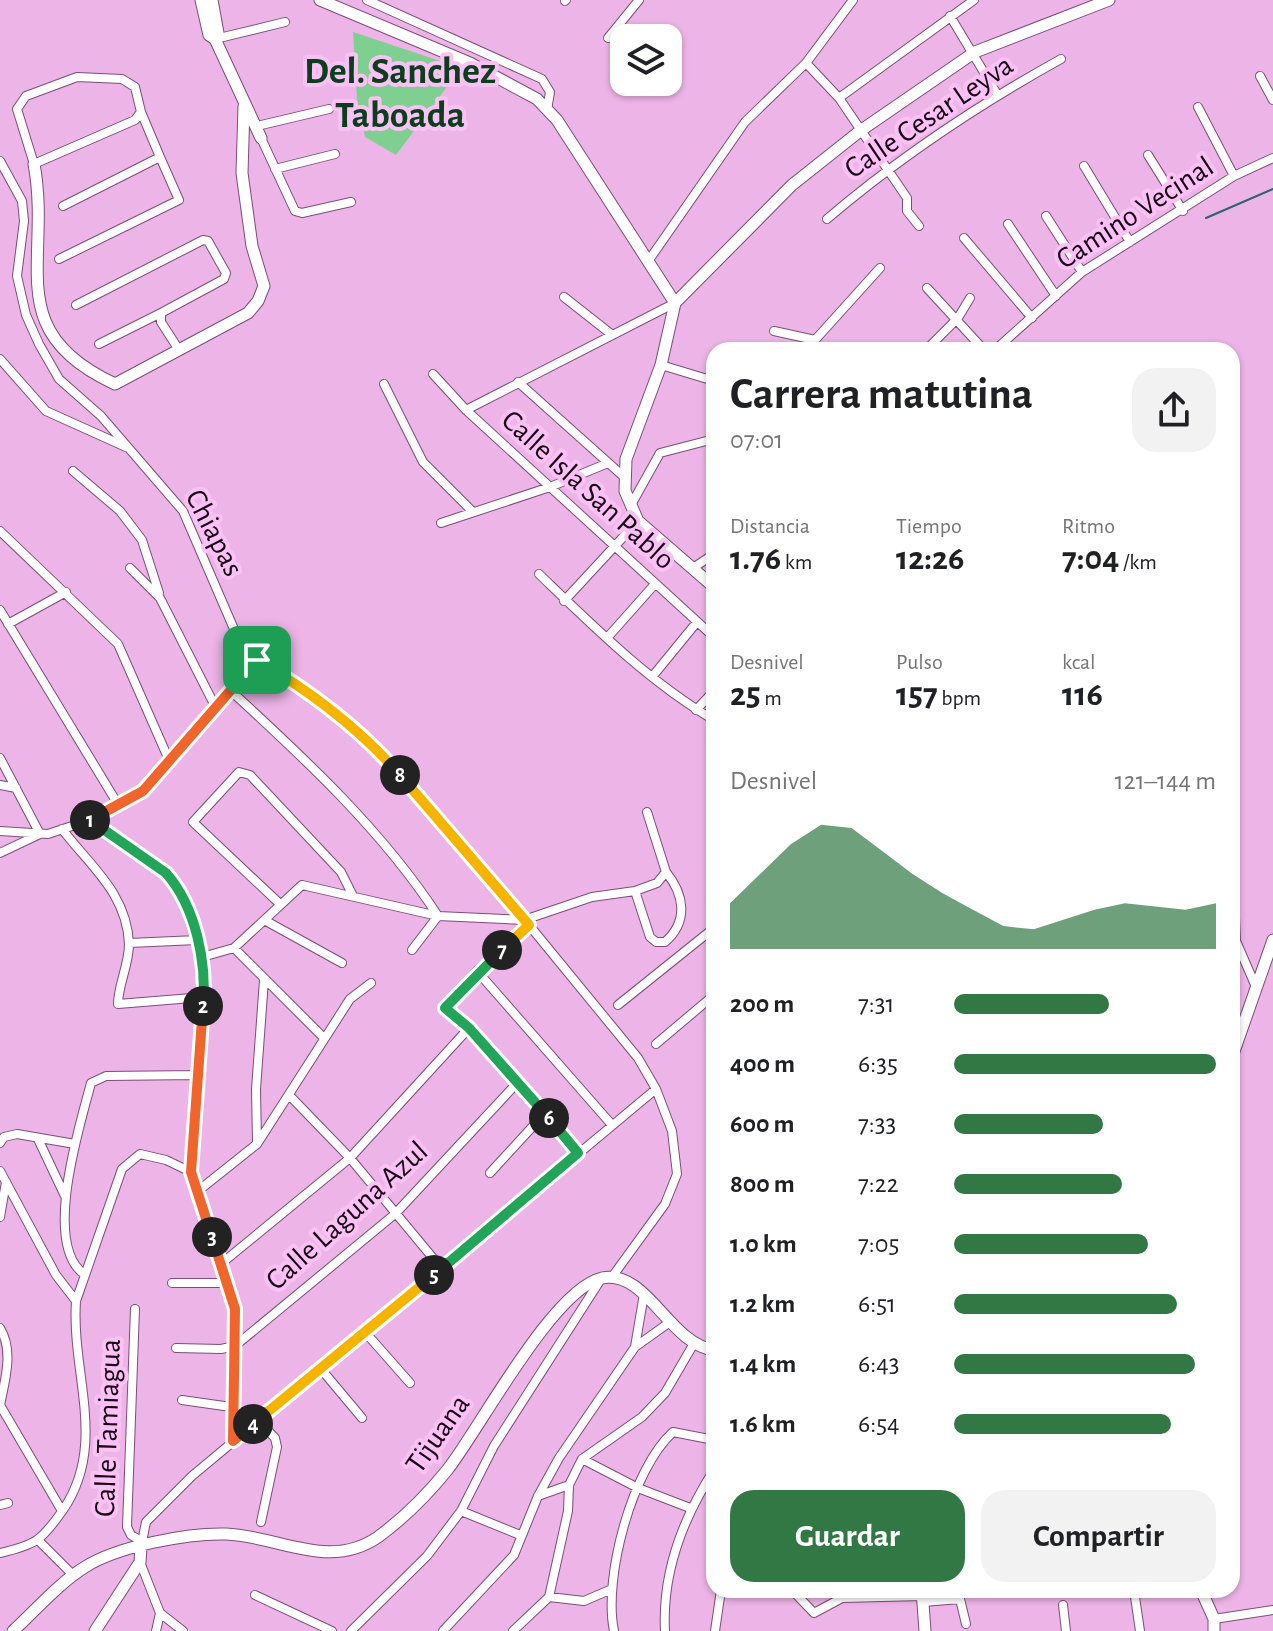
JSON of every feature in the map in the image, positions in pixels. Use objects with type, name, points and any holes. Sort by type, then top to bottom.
[{"type":"street","points":[[201,0],[209,35],[215,39],[295,211],[302,213],[351,202]]},
{"type":"street","points":[[212,0],[218,33],[215,39]]},
{"type":"street","points":[[367,0],[542,79],[550,92],[547,110]]},
{"type":"street","points":[[608,38],[639,0]]},
{"type":"street","points":[[649,260],[745,122],[806,63],[853,0]]},
{"type":"street","points":[[839,98],[974,0]]},
{"type":"street","points":[[466,410],[675,303],[792,185],[860,131],[975,52],[1109,0]]},
{"type":"street","points":[[325,2],[470,63],[537,99],[649,260],[675,303],[661,365],[623,476]]},
{"type":"street","points":[[950,16],[975,52],[997,94]]},
{"type":"street","points":[[215,39],[285,22]]},
{"type":"street","name":"Calle Cesar Leyva","points":[[827,219],[887,168],[997,94],[1061,59]]},
{"type":"street","points":[[806,63],[839,98],[907,198],[907,211],[919,226]]},
{"type":"street","points":[[1260,76],[1273,100]]},
{"type":"street","points":[[59,259],[179,200],[141,112],[135,87],[122,79],[77,77],[26,96],[17,109],[34,164],[39,199],[35,271],[48,334],[55,344],[88,372],[115,384],[248,313],[258,301],[264,286],[252,246],[242,173],[244,106]]},
{"type":"street","points":[[1198,107],[1234,176]]},
{"type":"street","points":[[259,132],[329,109]]},
{"type":"street","points":[[34,164],[135,120],[141,112]]},
{"type":"street","points":[[275,169],[335,154]]},
{"type":"street","points":[[1148,155],[1183,211]]},
{"type":"street","points":[[63,206],[160,157]]},
{"type":"street","name":"Camino Vecinal","points":[[1004,342],[1082,272],[1234,176],[1273,158]]},
{"type":"street","points":[[0,161],[22,201],[24,221],[17,276],[26,315],[39,344],[59,379],[101,416],[130,449]]},
{"type":"street","points":[[1084,166],[1130,242]]},
{"type":"street","points":[[1046,216],[1082,272]]},
{"type":"street","points":[[1008,224],[1056,296]]},
{"type":"street","points":[[964,238],[1032,318]]},
{"type":"street","points":[[76,305],[203,240],[208,241],[218,253],[226,273],[224,279],[99,344]]},
{"type":"street","points":[[774,331],[815,340],[880,268]]},
{"type":"street","points":[[927,288],[978,342]]},
{"type":"street","points":[[564,297],[611,334]]},
{"type":"street","points":[[934,342],[958,318],[970,298]]},
{"type":"street","points":[[161,313],[161,322],[179,350]]},
{"type":"street","name":"Chiapas","points":[[0,359],[46,411],[130,449],[183,511],[237,636],[257,660]]},
{"type":"street","points":[[661,365],[706,379]]},
{"type":"street","name":"Calle Isla San Pablo","points":[[433,374],[466,410],[706,630]]},
{"type":"street","points":[[518,382],[623,476],[638,521],[706,580]]},
{"type":"street","points":[[384,384],[423,462],[473,512]]},
{"type":"street","points":[[631,505],[660,453],[706,441]]},
{"type":"street","points":[[441,523],[550,487],[608,463]]},
{"type":"street","points":[[73,471],[120,511],[142,540],[160,598],[215,706]]},
{"type":"street","points":[[564,601],[638,521]]},
{"type":"street","points":[[0,531],[118,644],[169,760]]},
{"type":"street","points":[[693,568],[706,559]]},
{"type":"street","points":[[130,568],[160,598]]},
{"type":"street","points":[[539,574],[564,601],[652,677],[706,716]]},
{"type":"street","points":[[607,638],[655,584]]},
{"type":"street","points":[[8,624],[66,592]]},
{"type":"street","points":[[0,610],[119,806]]},
{"type":"street","points":[[652,677],[697,622]]},
{"type":"street","points":[[0,831],[40,834],[62,829],[90,820],[143,791],[257,660],[296,683],[386,759],[638,1058],[656,1089],[672,1131],[677,1174],[665,1204],[607,1278],[494,1446],[461,1511],[427,1556],[351,1631]]},
{"type":"street","points":[[230,690],[315,768],[417,884],[438,916]]},
{"type":"street","points":[[696,710],[706,699]]},
{"type":"street","points":[[0,758],[40,834]]},
{"type":"street","points":[[280,904],[193,822],[239,772],[244,771],[341,872],[352,894]]},
{"type":"street","points":[[0,785],[16,788]]},
{"type":"street","points":[[635,891],[650,937],[656,942],[665,942],[675,930],[683,909],[679,887],[666,872],[647,812]]},
{"type":"street","points":[[90,820],[166,873],[182,896],[202,957],[204,997],[191,1172],[235,1309],[231,1407],[233,1441]]},
{"type":"street","points":[[62,829],[101,872],[118,898],[129,943],[126,976],[117,1001],[120,1005],[204,997]]},
{"type":"street","points":[[0,853],[22,846],[40,834]]},
{"type":"street","points":[[578,1153],[469,1028],[445,1009],[477,971],[526,923],[592,897],[635,891],[657,883],[666,872]]},
{"type":"street","points":[[202,957],[234,948],[302,885],[438,916],[526,923]]},
{"type":"street","points":[[412,950],[438,916]]},
{"type":"street","points":[[266,921],[342,963]]},
{"type":"street","points":[[618,1005],[706,937]]},
{"type":"street","points":[[129,943],[197,940]]},
{"type":"street","points":[[1240,1035],[1273,940]]},
{"type":"street","points":[[234,948],[323,1037]]},
{"type":"street","points":[[1240,950],[1257,989]]},
{"type":"street","points":[[477,971],[612,1125]]},
{"type":"street","points":[[257,1144],[256,1089],[264,980]]},
{"type":"street","points":[[198,1191],[257,1144],[290,1096],[323,1037],[350,999],[371,983]]},
{"type":"street","points":[[656,1044],[706,1002]]},
{"type":"street","points":[[222,1263],[350,1158],[469,1028]]},
{"type":"street","points":[[84,1274],[77,1269],[67,1247],[65,1198],[91,1083],[97,1077],[198,1075]]},
{"type":"street","name":"Calle Laguna Azul","points":[[235,1346],[395,1214],[518,1082]]},
{"type":"street","points":[[183,1631],[160,1613],[140,1562],[142,1531],[155,1511],[233,1441],[656,1089]]},
{"type":"street","points":[[290,1096],[350,1158],[442,1269]]},
{"type":"street","points":[[490,1173],[545,1113]]},
{"type":"street","points":[[0,1143],[9,1134],[75,1144]]},
{"type":"street","points":[[38,1139],[65,1198]]},
{"type":"street","points":[[0,1553],[39,1541],[80,1482],[88,1435],[76,1301],[127,1162],[140,1154],[152,1155],[191,1172]]},
{"type":"street","points":[[0,1171],[56,1275],[76,1301]]},
{"type":"street","points":[[0,1217],[6,1181]]},
{"type":"street","points":[[607,1278],[644,1294],[693,1345],[706,1348]]},
{"type":"street","name":"Tijuana","points":[[13,1631],[95,1561],[141,1544],[213,1534],[256,1538],[331,1554],[368,1543],[394,1524],[435,1485],[504,1383],[579,1290],[607,1278]]},
{"type":"street","points":[[172,1283],[228,1283]]},
{"type":"street","points":[[635,1347],[644,1294]]},
{"type":"street","name":"Calle Tamiagua","points":[[135,1309],[127,1527],[141,1544]]},
{"type":"street","points":[[443,1631],[507,1564],[538,1496],[635,1347],[670,1322]]},
{"type":"street","points":[[0,1328],[6,1338],[8,1366],[0,1405],[62,1511]]},
{"type":"street","points":[[365,1332],[410,1383]]},
{"type":"street","points":[[513,1631],[549,1597],[568,1511],[569,1485],[582,1459],[642,1417],[658,1401],[693,1345]]},
{"type":"street","points":[[176,1348],[221,1349],[235,1346]]},
{"type":"street","points":[[321,1369],[362,1418]]},
{"type":"street","points":[[182,1400],[231,1407]]},
{"type":"street","points":[[258,1420],[275,1438],[277,1447],[261,1522]]},
{"type":"street","points":[[614,1631],[612,1589],[622,1539],[638,1488],[673,1432],[706,1438]]},
{"type":"street","points":[[582,1459],[638,1488],[690,1508]]},
{"type":"street","points":[[665,1631],[664,1612],[678,1541],[690,1508],[706,1483]]},
{"type":"street","points":[[538,1496],[569,1485]]},
{"type":"street","points":[[461,1511],[520,1535]]},
{"type":"street","points":[[39,1541],[74,1576]]},
{"type":"street","points":[[95,1631],[140,1562]]},
{"type":"street","points":[[549,1597],[584,1601],[612,1589]]},
{"type":"street","points":[[255,1595],[332,1631]]},
{"type":"street","points":[[715,1631],[720,1598]]},
{"type":"street","points":[[800,1598],[814,1613],[842,1598]]},
{"type":"street","points":[[922,1598],[925,1631]]},
{"type":"street","points":[[947,1598],[960,1599],[966,1624]]},
{"type":"street","points":[[1129,1631],[1140,1630],[1135,1598]]},
{"type":"street","points":[[1204,1598],[1214,1625],[1273,1610]]},
{"type":"street","points":[[1063,1605],[1066,1631]]},
{"type":"street","points":[[156,1631],[160,1613]]},
{"type":"green space","points":[[353,32],[461,68],[396,155],[365,137],[357,99]]},
{"type":"waterway","points":[[1206,218],[1273,189]]},
{"type":"district","name":"Del. Sanchez Taboada","points":[[400,94]]},
{"type":"route","points":[[257,660],[296,683],[386,759],[529,925],[477,971],[445,1009],[469,1028],[578,1153],[233,1441],[231,1407],[235,1309],[191,1172],[197,1119],[204,968],[176,885],[166,873],[90,820],[143,791],[257,660]]}]
